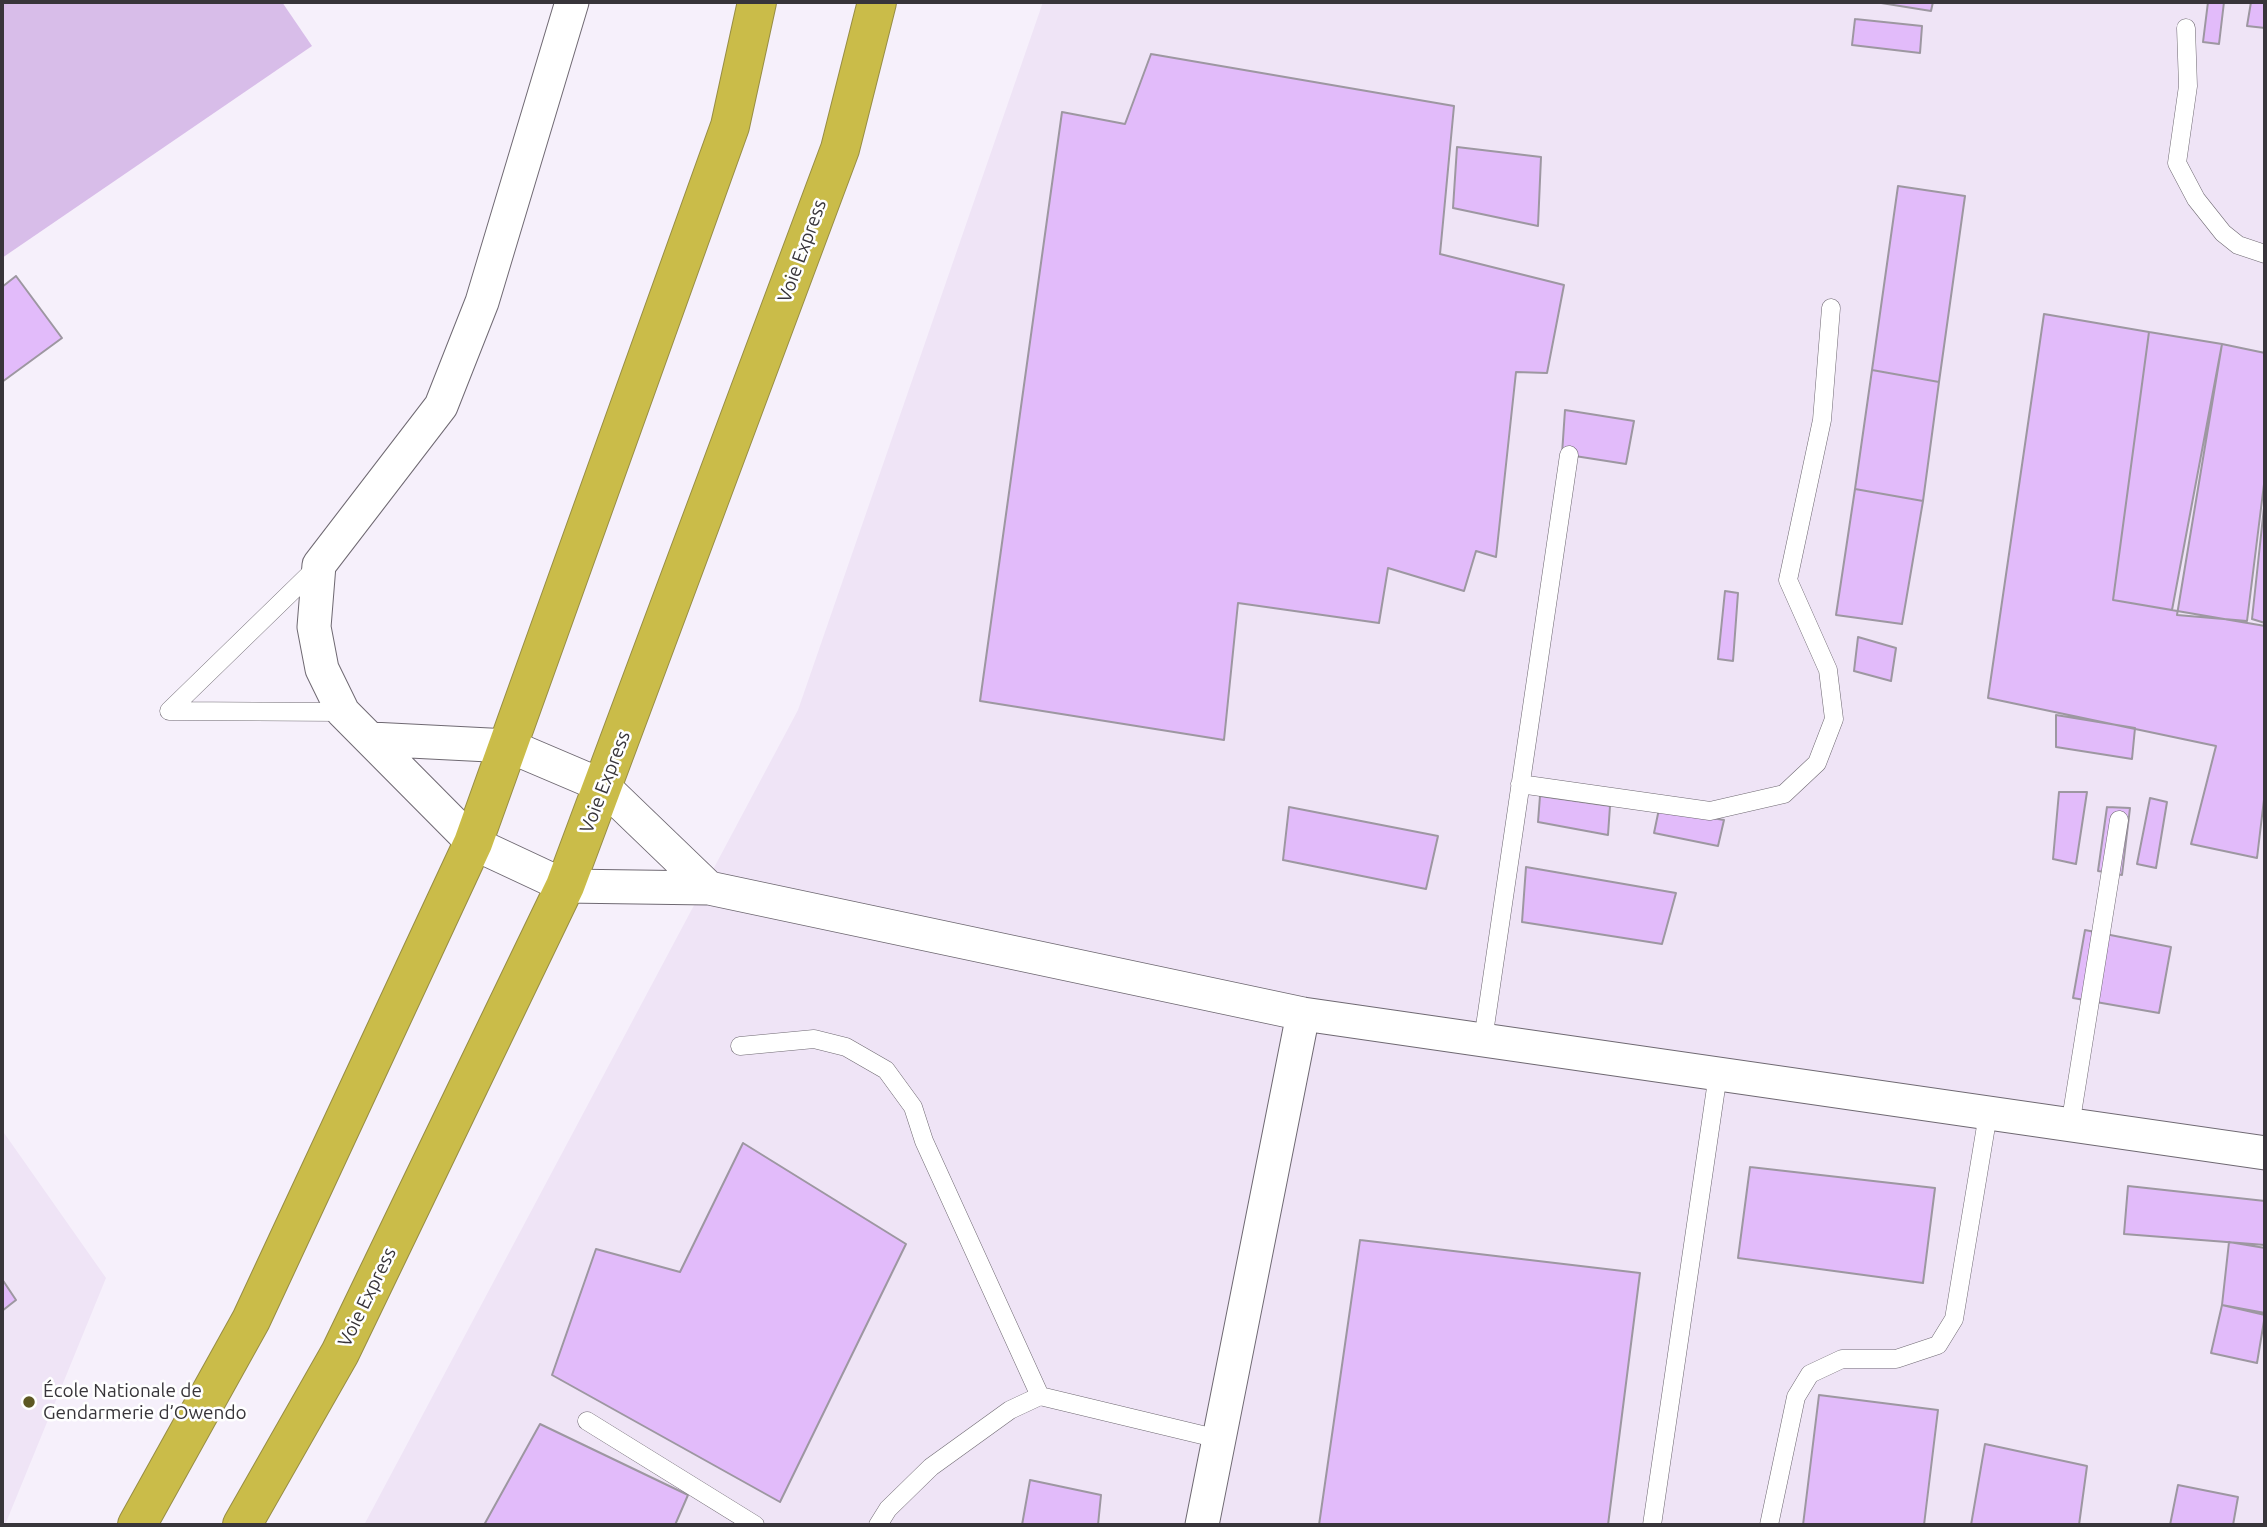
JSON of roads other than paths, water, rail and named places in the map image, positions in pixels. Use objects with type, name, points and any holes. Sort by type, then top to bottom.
[{"type":"highway","points":[[137,1525],[251,1320],[473,844],[730,126],[757,2]]},
{"type":"highway","name":"Voie Express","points":[[242,1525],[340,1353],[565,886],[840,149],[877,2]]},
{"type":"street","points":[[572,2],[482,302],[441,406],[319,565],[314,627],[322,669],[343,712],[473,844],[565,886],[709,888],[1303,1014],[2265,1153]]},
{"type":"street","points":[[372,739],[509,747],[603,786],[709,888]]},
{"type":"street","points":[[1202,1525],[1303,1014]]},
{"type":"lane","points":[[2186,28],[2188,86],[2177,163],[2196,199],[2223,233],[2238,245],[2265,254]]},
{"type":"lane","points":[[1520,784],[1710,811],[1784,794],[1817,763],[1834,719],[1828,670],[1788,580],[1822,420],[1831,308]]},
{"type":"lane","points":[[1483,1040],[1569,455]]},
{"type":"lane","points":[[319,565],[169,711],[343,712]]},
{"type":"lane","points":[[2070,1126],[2119,820]]},
{"type":"lane","points":[[740,1046],[814,1039],[846,1046],[886,1070],[913,1107],[924,1141],[1040,1396]]},
{"type":"lane","points":[[1652,1525],[1717,1074]]},
{"type":"lane","points":[[1769,1525],[1796,1397],[1811,1374],[1842,1359],[1896,1359],[1938,1345],[1954,1319],[1988,1114]]},
{"type":"lane","points":[[878,1525],[888,1509],[931,1467],[1010,1410],[1040,1396],[1219,1439]]},
{"type":"lane","points":[[587,1421],[755,1525]]},
{"type":"place","name":"École Nationale de Gendarmerie d’Owendo","points":[[29,1402]]}]
